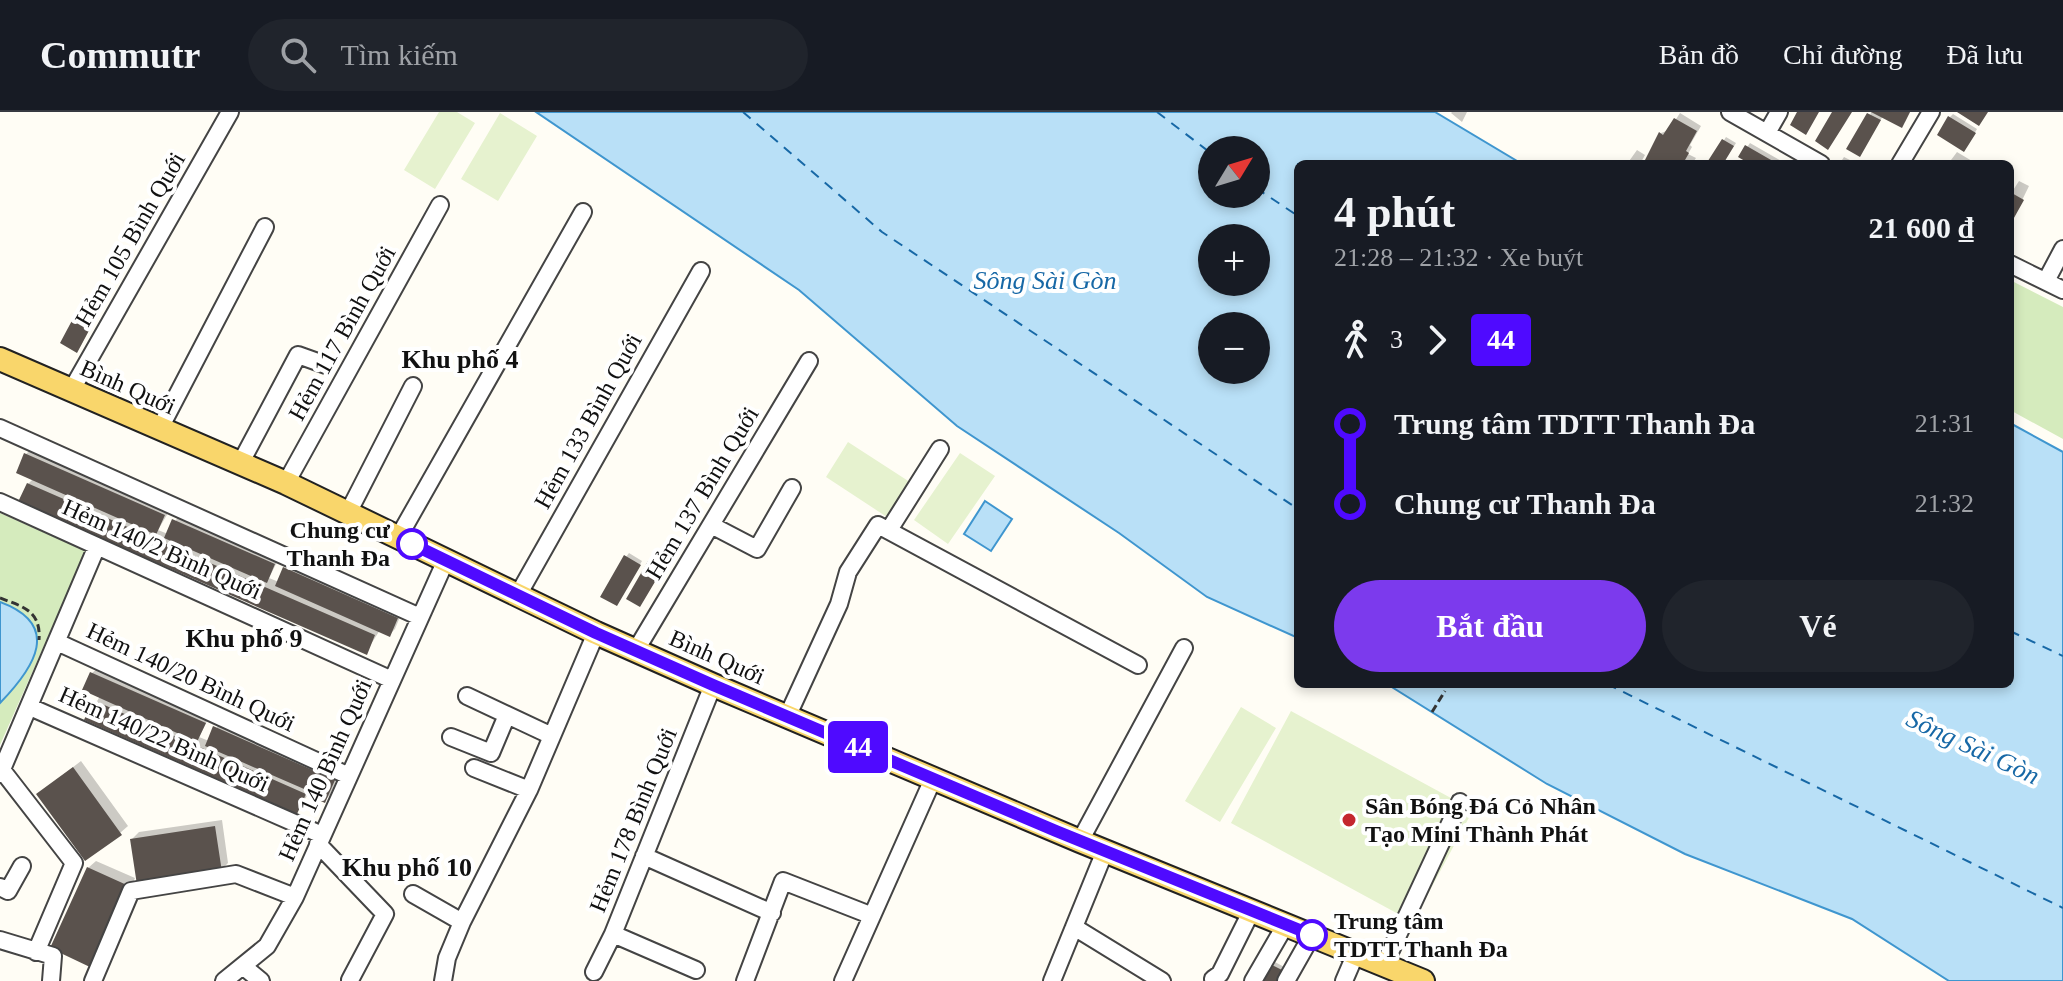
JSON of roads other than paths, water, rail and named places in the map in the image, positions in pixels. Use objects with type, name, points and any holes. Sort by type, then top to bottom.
[{"type":"main road","name":"Bình Quới","points":[[2,366],[71,391],[286,483],[596,633],[713,685],[1080,841],[1423,981]]},
{"type":"street","name":"Hẻm 105 Bình Quới","points":[[71,391],[230,112]]},
{"type":"street","points":[[1730,112],[1814,160]]},
{"type":"street","points":[[1767,133],[1779,112]]},
{"type":"street","points":[[1902,160],[1931,112]]},
{"type":"street","name":"Hẻm 117 Bình Quới","points":[[286,483],[440,205]]},
{"type":"street","points":[[398,538],[583,212]]},
{"type":"street","points":[[159,430],[265,227]]},
{"type":"street","points":[[2046,281],[2063,249]]},
{"type":"street","points":[[2014,266],[2063,290]]},
{"type":"street","name":"Hẻm 133 Bình Quới","points":[[518,595],[701,271]]},
{"type":"street","points":[[240,464],[298,355],[326,365]]},
{"type":"street","name":"Hẻm 137 Bình Quới","points":[[636,650],[809,361]]},
{"type":"street","points":[[348,513],[413,386]]},
{"type":"street","points":[[0,428],[420,617]]},
{"type":"street","points":[[889,530],[940,449]]},
{"type":"street","points":[[711,525],[757,549],[792,488]]},
{"type":"street","name":"Hẻm 140/2 Bình Quới","points":[[0,502],[392,680]]},
{"type":"street","points":[[788,715],[839,604],[848,572],[878,525],[1138,665]]},
{"type":"street","points":[[36,952],[74,863],[1,772],[97,546]]},
{"type":"street","name":"Hẻm 140 Bình Quới","points":[[224,981],[267,946],[295,897],[446,560]]},
{"type":"street","points":[[443,981],[447,958],[462,922],[529,790],[596,633]]},
{"type":"street","name":"Hẻm 140/20 Bình Quới","points":[[57,642],[349,776]]},
{"type":"street","points":[[1080,841],[1184,648]]},
{"type":"street","name":"Hẻm 178 Bình Quới","points":[[594,972],[613,934],[713,685]]},
{"type":"street","points":[[467,696],[552,736]]},
{"type":"street","name":"Hẻm 140/22 Bình Quới","points":[[30,707],[320,840]]},
{"type":"street","points":[[451,737],[491,753],[507,715]]},
{"type":"street","points":[[474,768],[529,790]]},
{"type":"street","points":[[843,981],[933,779]]},
{"type":"street","points":[[1384,965],[1460,802]]},
{"type":"street","points":[[320,840],[385,914],[350,980]]},
{"type":"street","points":[[1052,981],[1105,851]]},
{"type":"street","points":[[644,856],[772,913]]},
{"type":"street","points":[[0,887],[8,891],[22,866]]},
{"type":"street","points":[[93,981],[131,891],[236,874],[295,897]]},
{"type":"street","points":[[745,981],[783,881],[870,915]]},
{"type":"street","points":[[413,894],[462,922]]},
{"type":"street","points":[[1213,979],[1220,974],[1252,910]]},
{"type":"street","points":[[1253,981],[1286,924]]},
{"type":"street","points":[[1074,927],[1162,981]]},
{"type":"street","points":[[613,934],[696,970]]},
{"type":"street","points":[[1286,981],[1312,935]]},
{"type":"street","points":[[0,940],[53,956],[51,981]]},
{"type":"street","points":[[1344,981],[1356,953]]},
{"type":"street","points":[[244,967],[261,981]]},
{"type":"water","name":"Sông Sài Gòn","points":[[536,112],[1435,112],[1515,160],[1294,160],[1294,636],[1207,597],[1119,533],[957,426],[799,290]]},
{"type":"water","name":"Sông Sài Gòn","points":[[2014,425],[2063,452],[2063,981],[1949,981],[1852,919],[1685,854],[1547,784],[1393,688],[2014,688]]},
{"type":"water","points":[[985,501],[1012,519],[991,551],[964,534]]},
{"type":"water","points":[[0,602],[19,611],[31,622],[36,635],[36,648],[23,675],[0,703]]},
{"type":"place","name":"Chung cư Thanh Đa","points":[[412,544]]},
{"type":"place","name":"Sân Bóng Đá Cỏ Nhân Tạo Mini Thành Phát","points":[[1349,820]]},
{"type":"place","name":"Trung tâm TDTT Thanh Đa","points":[[1312,935]]},
{"type":"district","name":"Khu phố 4","points":[[460,359]]},
{"type":"district","name":"Khu phố 9","points":[[244,638]]},
{"type":"district","name":"Khu phố 10","points":[[407,867]]}]
